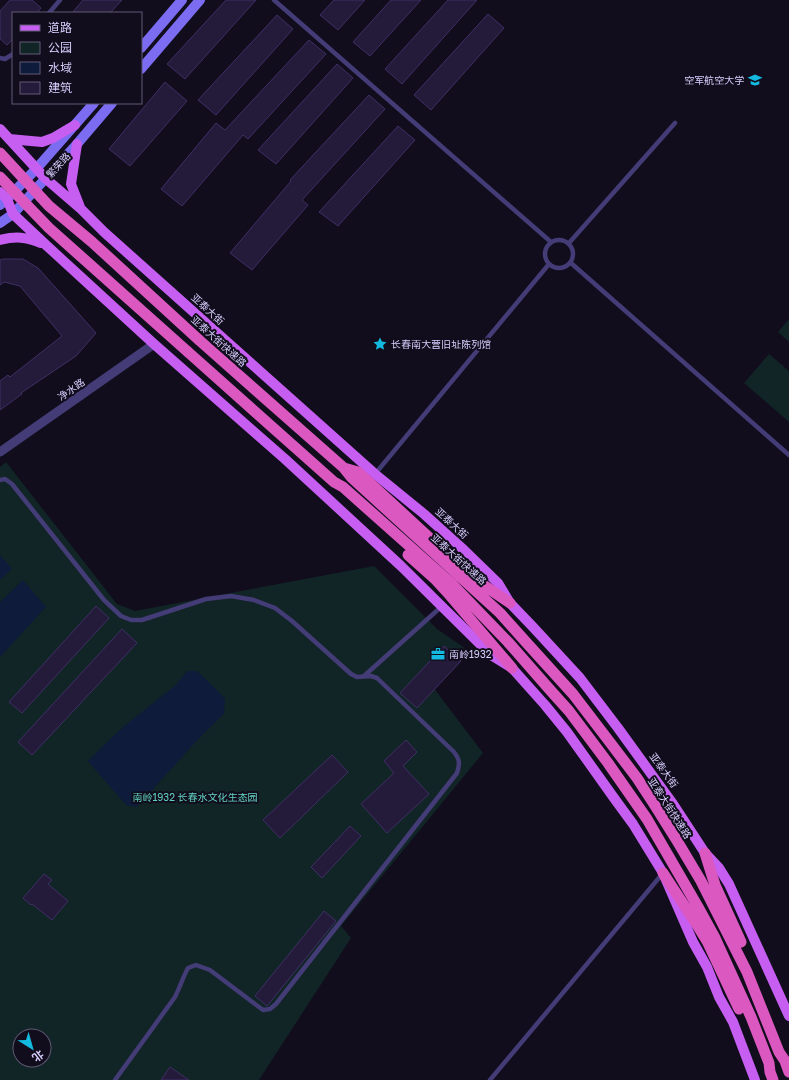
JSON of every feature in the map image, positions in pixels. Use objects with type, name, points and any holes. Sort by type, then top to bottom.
[{"type":"highway","name":"亚泰大街快速路","points":[[0,153],[49,206],[92,242],[199,340],[344,468],[352,478],[500,613],[573,694],[637,778],[676,839],[704,887],[747,972],[779,1052],[787,1066]]},
{"type":"highway","points":[[0,177],[49,228],[334,482],[344,487],[452,584],[508,642],[569,711],[629,792],[651,825],[695,900],[715,938],[751,1017],[769,1063],[772,1076]]},
{"type":"highway","points":[[344,468],[358,472],[474,578],[510,603]]},
{"type":"highway","points":[[334,482],[339,493],[442,586],[512,668]]},
{"type":"highway","points":[[705,853],[724,905],[768,1002],[785,1048],[787,1066]]},
{"type":"highway","points":[[663,873],[707,941],[742,1015],[762,1065],[772,1076]]},
{"type":"main road","points":[[142,47],[182,0]]},
{"type":"main road","points":[[142,68],[200,0]]},
{"type":"main road","name":"繁荣路","points":[[2,199],[38,168],[93,104]]},
{"type":"main road","name":"繁荣路","points":[[0,223],[13,214],[111,104]]},
{"type":"main road","points":[[9,139],[42,142],[53,138],[75,125]]},
{"type":"main road","name":"亚泰大街","points":[[0,129],[38,168],[45,178],[81,209],[104,232],[375,474],[424,514],[498,583],[510,603],[580,678],[673,804],[705,853],[719,868],[729,884],[789,1016]]},
{"type":"main road","points":[[77,144],[71,184],[81,209]]},
{"type":"main road","points":[[2,199],[13,214],[46,245],[395,561],[491,655],[512,668],[545,705],[575,743],[633,824],[663,873],[694,942],[733,1022],[755,1080]]},
{"type":"main road","points":[[0,240],[10,238],[28,238],[46,245]]},
{"type":"street","name":"净水路","points":[[0,452],[154,344]]},
{"type":"lane","points":[[50,12],[60,0]]},
{"type":"lane","points":[[274,0],[551,242]]},
{"type":"lane","points":[[0,58],[5,58],[12,54]]},
{"type":"lane","points":[[569,243],[676,123]]},
{"type":"lane","points":[[558,240],[564,240],[569,243],[574,251],[571,263],[561,269],[555,268],[549,264],[545,257],[547,246],[551,242],[558,240]]},
{"type":"lane","points":[[571,263],[789,454]]},
{"type":"lane","points":[[375,474],[549,264]]},
{"type":"lane","points":[[0,480],[5,479],[12,484],[104,600],[121,616],[131,620],[142,620],[206,599],[231,596],[254,600],[275,608],[292,621],[351,674],[357,677],[371,676],[377,678],[459,757],[460,765],[457,773],[276,1004],[263,1010],[210,970],[196,965],[188,968],[175,997],[114,1080]]},
{"type":"lane","points":[[364,676],[442,606]]},
{"type":"lane","points":[[490,1080],[663,873]]},
{"type":"green space","points":[[789,319],[789,342],[778,332]]},
{"type":"green space","points":[[769,354],[789,371],[789,422],[744,383]]},
{"type":"green space","name":"南岭1932 长春水文化生态园","points":[[6,462],[117,604],[135,611],[374,566],[437,629],[469,651],[433,687],[483,753],[341,926],[351,938],[259,1080],[0,1080],[0,467]]},
{"type":"water","points":[[0,555],[12,569],[0,580]]},
{"type":"water","points":[[23,580],[46,607],[0,657],[0,602]]},
{"type":"water","points":[[187,671],[197,671],[225,699],[224,714],[201,736],[137,807],[126,805],[88,761],[129,722],[175,686]]},
{"type":"building","points":[[10,0],[32,0],[41,8],[38,12],[12,12],[12,40],[7,45],[0,39],[0,11]]},
{"type":"building","points":[[83,0],[122,0],[111,12],[73,12]]},
{"type":"building","points":[[226,0],[256,0],[185,79],[167,64]]},
{"type":"building","points":[[334,0],[365,0],[338,30],[320,15]]},
{"type":"building","points":[[391,0],[421,0],[370,56],[353,42]]},
{"type":"building","points":[[448,0],[477,0],[402,84],[385,69]]},
{"type":"building","points":[[488,14],[504,28],[431,110],[414,95]]},
{"type":"building","points":[[277,15],[293,29],[216,115],[198,100]]},
{"type":"building","points":[[309,40],[326,54],[248,139],[243,135],[182,206],[161,189],[216,123],[225,130]]},
{"type":"building","points":[[337,64],[353,78],[276,164],[258,150]]},
{"type":"building","points":[[165,82],[187,101],[130,166],[109,149]]},
{"type":"building","points":[[369,95],[385,109],[302,200],[308,205],[252,270],[230,253],[291,181],[290,180]]},
{"type":"building","points":[[398,126],[415,140],[338,226],[319,212]]},
{"type":"building","points":[[23,259],[38,268],[96,333],[76,356],[21,393],[22,394],[0,410],[0,381],[8,375],[10,377],[62,336],[20,286],[4,282],[0,285],[0,260]]},
{"type":"building","points":[[96,606],[109,618],[22,713],[9,702]]},
{"type":"building","points":[[122,629],[137,643],[32,755],[18,742]]},
{"type":"building","points":[[444,646],[461,661],[417,708],[400,693]]},
{"type":"building","points":[[406,740],[417,752],[403,766],[429,794],[387,833],[361,804],[394,773],[384,761]]},
{"type":"building","points":[[332,755],[348,772],[280,838],[263,820]]},
{"type":"building","points":[[350,826],[361,836],[322,878],[311,867]]},
{"type":"building","points":[[44,874],[52,880],[48,884],[68,901],[52,920],[23,898]]},
{"type":"building","points":[[324,911],[336,921],[267,1006],[255,996]]},
{"type":"building","points":[[170,1067],[189,1080],[161,1080]]},
{"type":"place","name":"空军航空大学","points":[[755,80]]},
{"type":"place","name":"长春南大营旧址陈列馆","points":[[380,344]]},
{"type":"place","name":"南岭1932","points":[[438,654]]}]
